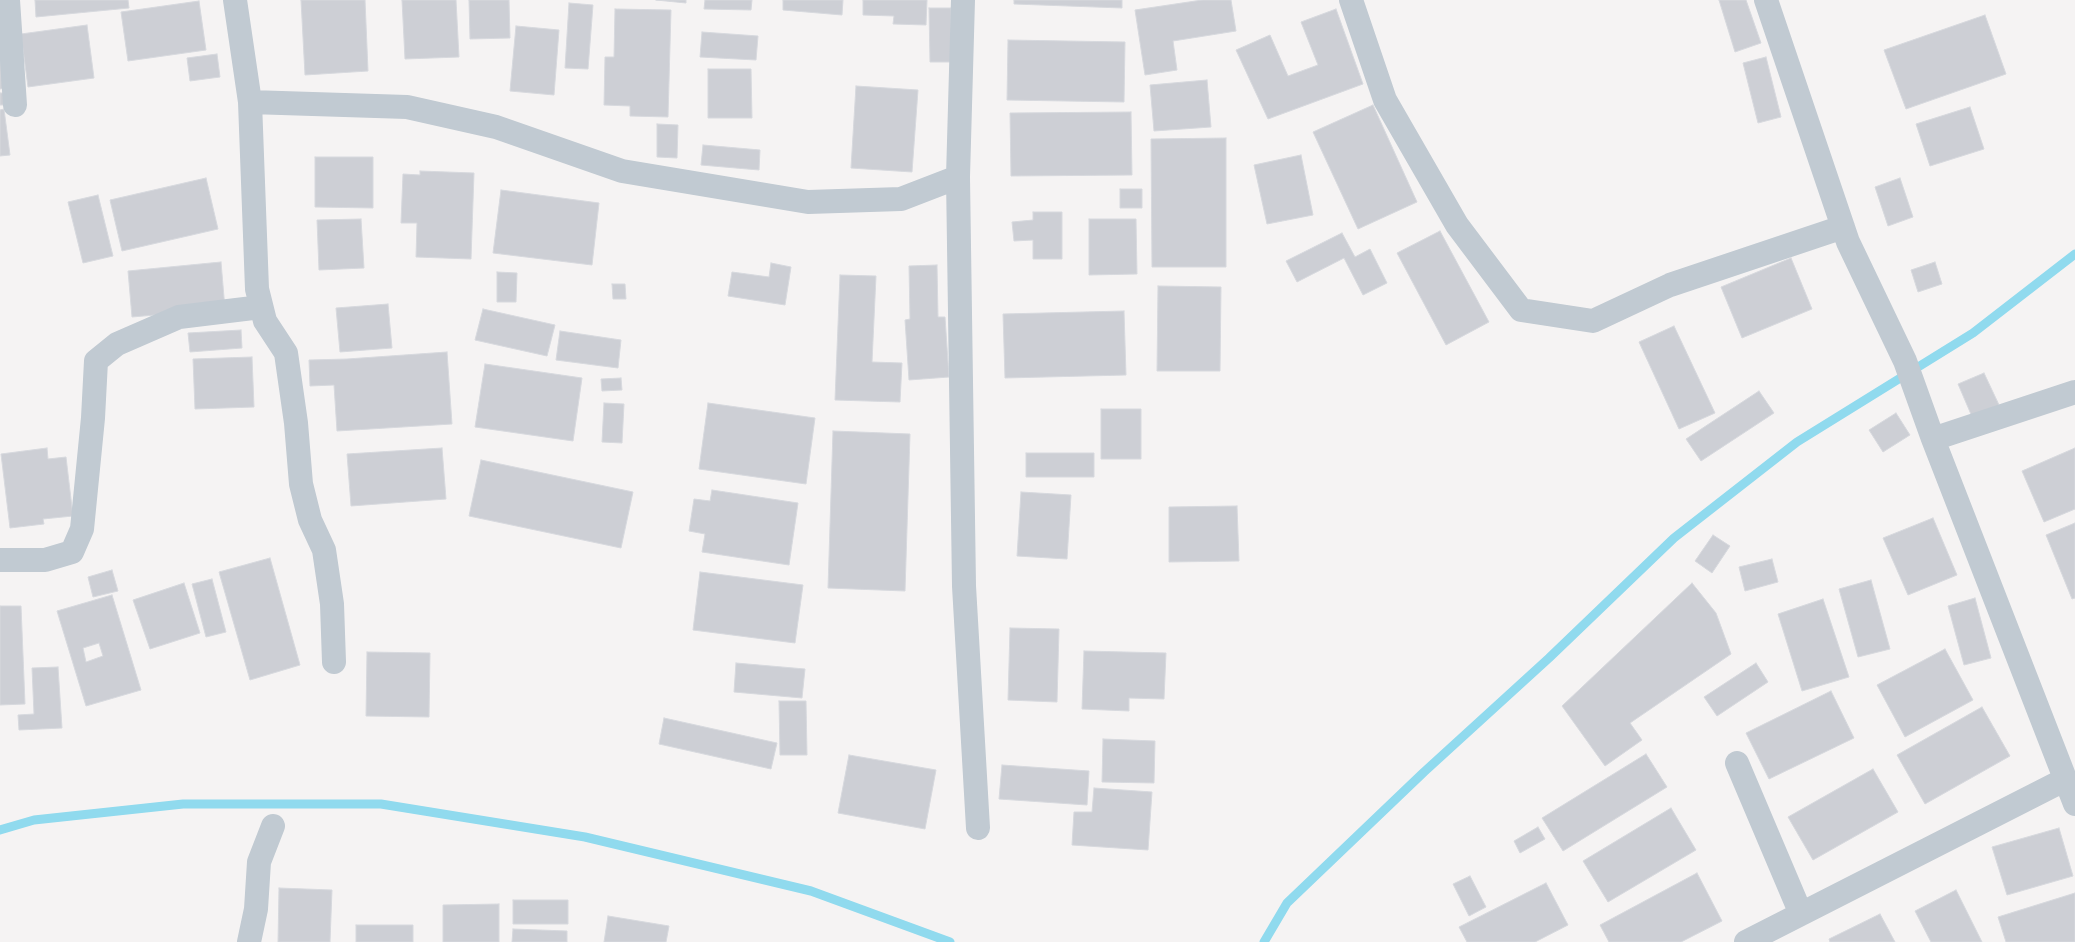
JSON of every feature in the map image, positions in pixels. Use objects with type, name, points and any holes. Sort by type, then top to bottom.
[{"type":"street","points":[[8,0],[15,104]]},
{"type":"street","points":[[235,0],[250,102],[257,289],[265,321],[286,354],[296,423],[301,484],[310,520],[324,550],[332,604],[334,662]]},
{"type":"street","points":[[963,0],[958,177],[964,586],[978,828]]},
{"type":"street","points":[[1351,0],[1385,100],[1457,225],[1522,310],[1593,321],[1670,285],[1843,228]]},
{"type":"street","points":[[1766,0],[1848,242],[1905,361],[1933,439],[2027,678],[2064,780],[2075,804]]},
{"type":"street","points":[[250,102],[407,107],[496,127],[622,171],[808,202],[901,199],[958,177]]},
{"type":"street","points":[[0,560],[45,560],[72,552],[82,529],[93,418],[96,361],[117,344],[179,317],[261,307]]},
{"type":"street","points":[[1933,439],[2075,392]]},
{"type":"street","points":[[1737,763],[1801,914]]},
{"type":"street","points":[[1746,942],[2064,780]]},
{"type":"street","points":[[250,942],[256,910],[259,862],[273,826]]},
{"type":"building","points":[[35,0],[128,0],[129,8],[36,17]]},
{"type":"building","points":[[301,0],[365,0],[368,71],[305,75]]},
{"type":"building","points":[[402,0],[456,0],[459,57],[405,59]]},
{"type":"building","points":[[469,0],[509,0],[510,38],[470,39]]},
{"type":"building","points":[[656,0],[686,0],[686,3]]},
{"type":"building","points":[[705,0],[752,0],[751,10],[704,9]]},
{"type":"building","points":[[783,0],[843,0],[842,15],[783,10]]},
{"type":"building","points":[[863,0],[927,0],[926,25],[893,24],[894,16],[863,15]]},
{"type":"building","points":[[1014,0],[1122,0],[1122,8],[1014,4]]},
{"type":"building","points":[[1202,0],[1231,0],[1236,31],[1173,41],[1177,70],[1145,75],[1135,10]]},
{"type":"building","points":[[1719,0],[1746,0],[1761,43],[1735,52]]},
{"type":"building","points":[[199,1],[206,50],[128,61],[121,12]]},
{"type":"building","points":[[569,3],[593,5],[588,69],[565,68]]},
{"type":"building","points":[[929,8],[951,8],[951,62],[930,62]]},
{"type":"building","points":[[615,9],[671,10],[668,117],[630,116],[630,106],[604,105],[605,57],[614,57]]},
{"type":"building","points":[[1336,9],[1363,84],[1268,119],[1236,50],[1270,35],[1288,76],[1318,65],[1301,22]]},
{"type":"building","points":[[1985,15],[2006,74],[1906,109],[1884,50]]},
{"type":"building","points":[[87,25],[94,78],[28,87],[21,34]]},
{"type":"building","points":[[516,26],[559,30],[554,95],[510,91]]},
{"type":"building","points":[[702,32],[758,36],[756,60],[700,57]]},
{"type":"building","points":[[1008,40],[1125,42],[1124,102],[1007,100]]},
{"type":"building","points":[[0,54],[5,88],[0,89]]},
{"type":"building","points":[[217,54],[220,77],[190,81],[187,58]]},
{"type":"building","points":[[1766,57],[1781,117],[1758,123],[1743,63]]},
{"type":"building","points":[[708,69],[751,69],[752,118],[708,118]]},
{"type":"building","points":[[1207,80],[1211,127],[1154,131],[1150,85]]},
{"type":"building","points":[[856,86],[918,90],[912,172],[851,168]]},
{"type":"building","points":[[0,93],[5,93],[7,105],[0,105]]},
{"type":"building","points":[[1373,105],[1417,202],[1358,229],[1313,132]]},
{"type":"building","points":[[1970,107],[1984,149],[1930,166],[1916,124]]},
{"type":"building","points":[[4,109],[10,155],[0,156],[0,110]]},
{"type":"building","points":[[1131,112],[1132,175],[1011,176],[1010,113]]},
{"type":"building","points":[[657,124],[678,125],[677,158],[657,157]]},
{"type":"building","points":[[1226,138],[1226,267],[1152,267],[1151,139]]},
{"type":"building","points":[[703,145],[760,150],[759,170],[701,165]]},
{"type":"building","points":[[1301,155],[1313,215],[1267,224],[1254,165]]},
{"type":"building","points":[[315,157],[373,157],[373,208],[315,207]]},
{"type":"building","points":[[420,171],[474,173],[471,259],[416,257],[417,223],[401,223],[403,174],[420,175]]},
{"type":"building","points":[[206,178],[218,229],[122,251],[110,200]]},
{"type":"building","points":[[1900,178],[1913,217],[1888,226],[1875,187]]},
{"type":"building","points":[[1120,189],[1142,189],[1142,208],[1120,208]]},
{"type":"building","points":[[501,190],[599,203],[592,265],[493,253]]},
{"type":"building","points":[[98,195],[113,256],[83,263],[68,202]]},
{"type":"building","points":[[1033,212],[1062,212],[1062,259],[1033,259],[1033,240],[1014,241],[1012,222],[1033,220]]},
{"type":"building","points":[[361,219],[364,268],[319,270],[317,220]]},
{"type":"building","points":[[1089,219],[1136,219],[1137,274],[1089,275]]},
{"type":"building","points":[[1440,231],[1489,322],[1446,345],[1397,253]]},
{"type":"building","points":[[1342,233],[1355,257],[1370,249],[1387,283],[1363,295],[1344,258],[1297,282],[1286,261]]},
{"type":"building","points":[[1791,258],[1812,309],[1742,338],[1721,287]]},
{"type":"building","points":[[221,262],[225,309],[132,317],[128,271]]},
{"type":"building","points":[[1935,262],[1942,284],[1918,292],[1911,270]]},
{"type":"building","points":[[771,263],[791,267],[785,305],[728,296],[732,272],[769,277]]},
{"type":"building","points":[[937,265],[938,317],[945,317],[949,377],[909,380],[905,320],[910,319],[909,266]]},
{"type":"building","points":[[497,272],[517,273],[516,302],[497,302]]},
{"type":"building","points":[[840,275],[876,276],[872,362],[902,363],[900,402],[835,400]]},
{"type":"building","points":[[612,284],[625,284],[626,299],[613,299]]},
{"type":"building","points":[[1158,286],[1221,287],[1220,371],[1157,371]]},
{"type":"building","points":[[388,304],[392,348],[340,352],[336,308]]},
{"type":"building","points":[[483,309],[555,325],[547,356],[475,340]]},
{"type":"building","points":[[1124,311],[1126,375],[1005,378],[1003,314]]},
{"type":"building","points":[[1674,326],[1715,413],[1679,429],[1639,342]]},
{"type":"building","points":[[241,330],[242,348],[190,352],[188,333]]},
{"type":"building","points":[[560,331],[621,340],[618,368],[556,360]]},
{"type":"building","points":[[447,352],[452,424],[337,431],[334,385],[310,386],[309,360]]},
{"type":"building","points":[[252,357],[254,407],[195,409],[193,359]]},
{"type":"building","points":[[485,364],[582,378],[573,441],[475,427]]},
{"type":"building","points":[[1984,373],[2000,407],[1973,419],[1958,384]]},
{"type":"building","points":[[621,378],[622,390],[602,391],[601,379]]},
{"type":"building","points":[[1759,391],[1774,413],[1701,461],[1686,439]]},
{"type":"building","points":[[604,403],[624,404],[622,443],[602,442]]},
{"type":"building","points":[[708,403],[815,418],[806,484],[699,469]]},
{"type":"building","points":[[1101,409],[1141,409],[1141,459],[1101,459]]},
{"type":"building","points":[[1896,413],[1910,435],[1883,452],[1869,430]]},
{"type":"building","points":[[833,431],[910,434],[905,591],[828,588]]},
{"type":"building","points":[[47,448],[48,459],[66,457],[73,516],[43,519],[44,524],[10,528],[1,454]]},
{"type":"building","points":[[442,448],[446,499],[351,506],[347,454]]},
{"type":"building","points":[[2075,448],[2075,509],[2044,522],[2022,471]]},
{"type":"building","points":[[1026,453],[1094,453],[1094,477],[1026,477]]},
{"type":"building","points":[[481,460],[633,492],[621,548],[469,516]]},
{"type":"building","points":[[712,490],[798,503],[789,565],[702,552],[705,534],[689,531],[694,499],[710,501]]},
{"type":"building","points":[[1021,492],[1071,495],[1067,559],[1017,556]]},
{"type":"building","points":[[1237,506],[1239,561],[1169,562],[1169,507]]},
{"type":"building","points":[[1933,518],[1957,575],[1908,595],[1883,538]]},
{"type":"building","points":[[2075,523],[2075,598],[2072,599],[2046,535]]},
{"type":"building","points":[[1713,535],[1730,546],[1712,573],[1695,561]]},
{"type":"building","points":[[270,558],[300,665],[250,680],[219,572]]},
{"type":"building","points":[[1772,559],[1778,582],[1745,591],[1739,567]]},
{"type":"building","points":[[112,570],[118,591],[93,597],[88,577]]},
{"type":"building","points":[[700,572],[803,585],[795,643],[693,630]]},
{"type":"building","points":[[212,579],[226,632],[206,637],[192,584]]},
{"type":"building","points":[[1871,580],[1890,649],[1858,657],[1839,589]]},
{"type":"building","points":[[184,583],[200,633],[150,649],[133,600]]},
{"type":"building","points":[[1692,583],[1716,613],[1731,654],[1630,723],[1642,740],[1605,766],[1562,706]]},
{"type":"building","points":[[112,595],[141,690],[86,706],[57,611]],"holes":[[[99,643],[103,656],[86,662],[83,648]]]},
{"type":"building","points":[[1975,598],[1991,658],[1964,665],[1948,606]]},
{"type":"building","points":[[1823,599],[1849,677],[1802,691],[1778,614]]},
{"type":"building","points":[[0,606],[21,606],[25,704],[0,705]]},
{"type":"building","points":[[1010,628],[1059,629],[1057,702],[1008,700]]},
{"type":"building","points":[[1945,649],[1973,700],[1905,737],[1877,685]]},
{"type":"building","points":[[1084,651],[1166,653],[1164,699],[1129,698],[1129,711],[1082,709]]},
{"type":"building","points":[[367,652],[430,653],[429,717],[366,716]]},
{"type":"building","points":[[736,663],[805,669],[802,698],[734,692]]},
{"type":"building","points":[[1756,663],[1768,682],[1717,716],[1704,697]]},
{"type":"building","points":[[58,667],[62,728],[19,730],[18,715],[34,714],[32,668]]},
{"type":"building","points":[[1831,691],[1854,738],[1769,779],[1746,733]]},
{"type":"building","points":[[779,701],[806,701],[807,755],[780,755]]},
{"type":"building","points":[[1982,707],[2010,756],[1925,804],[1897,755]]},
{"type":"building","points":[[664,718],[777,743],[771,769],[659,744]]},
{"type":"building","points":[[1103,739],[1155,741],[1154,783],[1102,782]]},
{"type":"building","points":[[1646,754],[1667,787],[1563,851],[1542,818]]},
{"type":"building","points":[[849,755],[936,770],[925,829],[838,813]]},
{"type":"building","points":[[1002,765],[1089,771],[1087,805],[999,799]]},
{"type":"building","points":[[1873,769],[1898,812],[1813,860],[1788,817]]},
{"type":"building","points":[[1094,788],[1152,792],[1148,850],[1072,845],[1074,812],[1092,812]]},
{"type":"building","points":[[1671,808],[1696,850],[1608,902],[1583,861]]},
{"type":"building","points":[[1538,827],[1545,839],[1520,853],[1514,841]]},
{"type":"building","points":[[2059,828],[2073,876],[2007,895],[1992,847]]},
{"type":"building","points":[[1697,873],[1722,921],[1681,942],[1609,942],[1600,925]]},
{"type":"building","points":[[1470,876],[1486,907],[1469,916],[1453,884]]},
{"type":"building","points":[[1546,883],[1568,925],[1535,942],[1467,942],[1459,927]]},
{"type":"building","points":[[279,888],[332,890],[330,942],[278,942]]},
{"type":"building","points":[[1956,890],[1982,942],[1931,942],[1915,911]]},
{"type":"building","points":[[2075,893],[2075,942],[2006,942],[1998,917]]},
{"type":"building","points":[[513,900],[568,900],[568,924],[513,924]]},
{"type":"building","points":[[499,904],[499,942],[443,942],[443,905]]},
{"type":"building","points":[[1880,914],[1895,942],[1830,942],[1829,939]]},
{"type":"building","points":[[608,916],[669,926],[666,942],[604,942]]},
{"type":"building","points":[[356,925],[413,925],[413,942],[356,942]]},
{"type":"building","points":[[513,929],[567,931],[567,942],[512,942]]},
{"type":"waterway","points":[[1264,942],[1287,903],[1424,772],[1549,658],[1674,538],[1797,442],[1973,333],[2075,254]]},
{"type":"waterway","points":[[0,830],[34,820],[183,804],[381,804],[585,837],[811,891],[950,942]]}]
